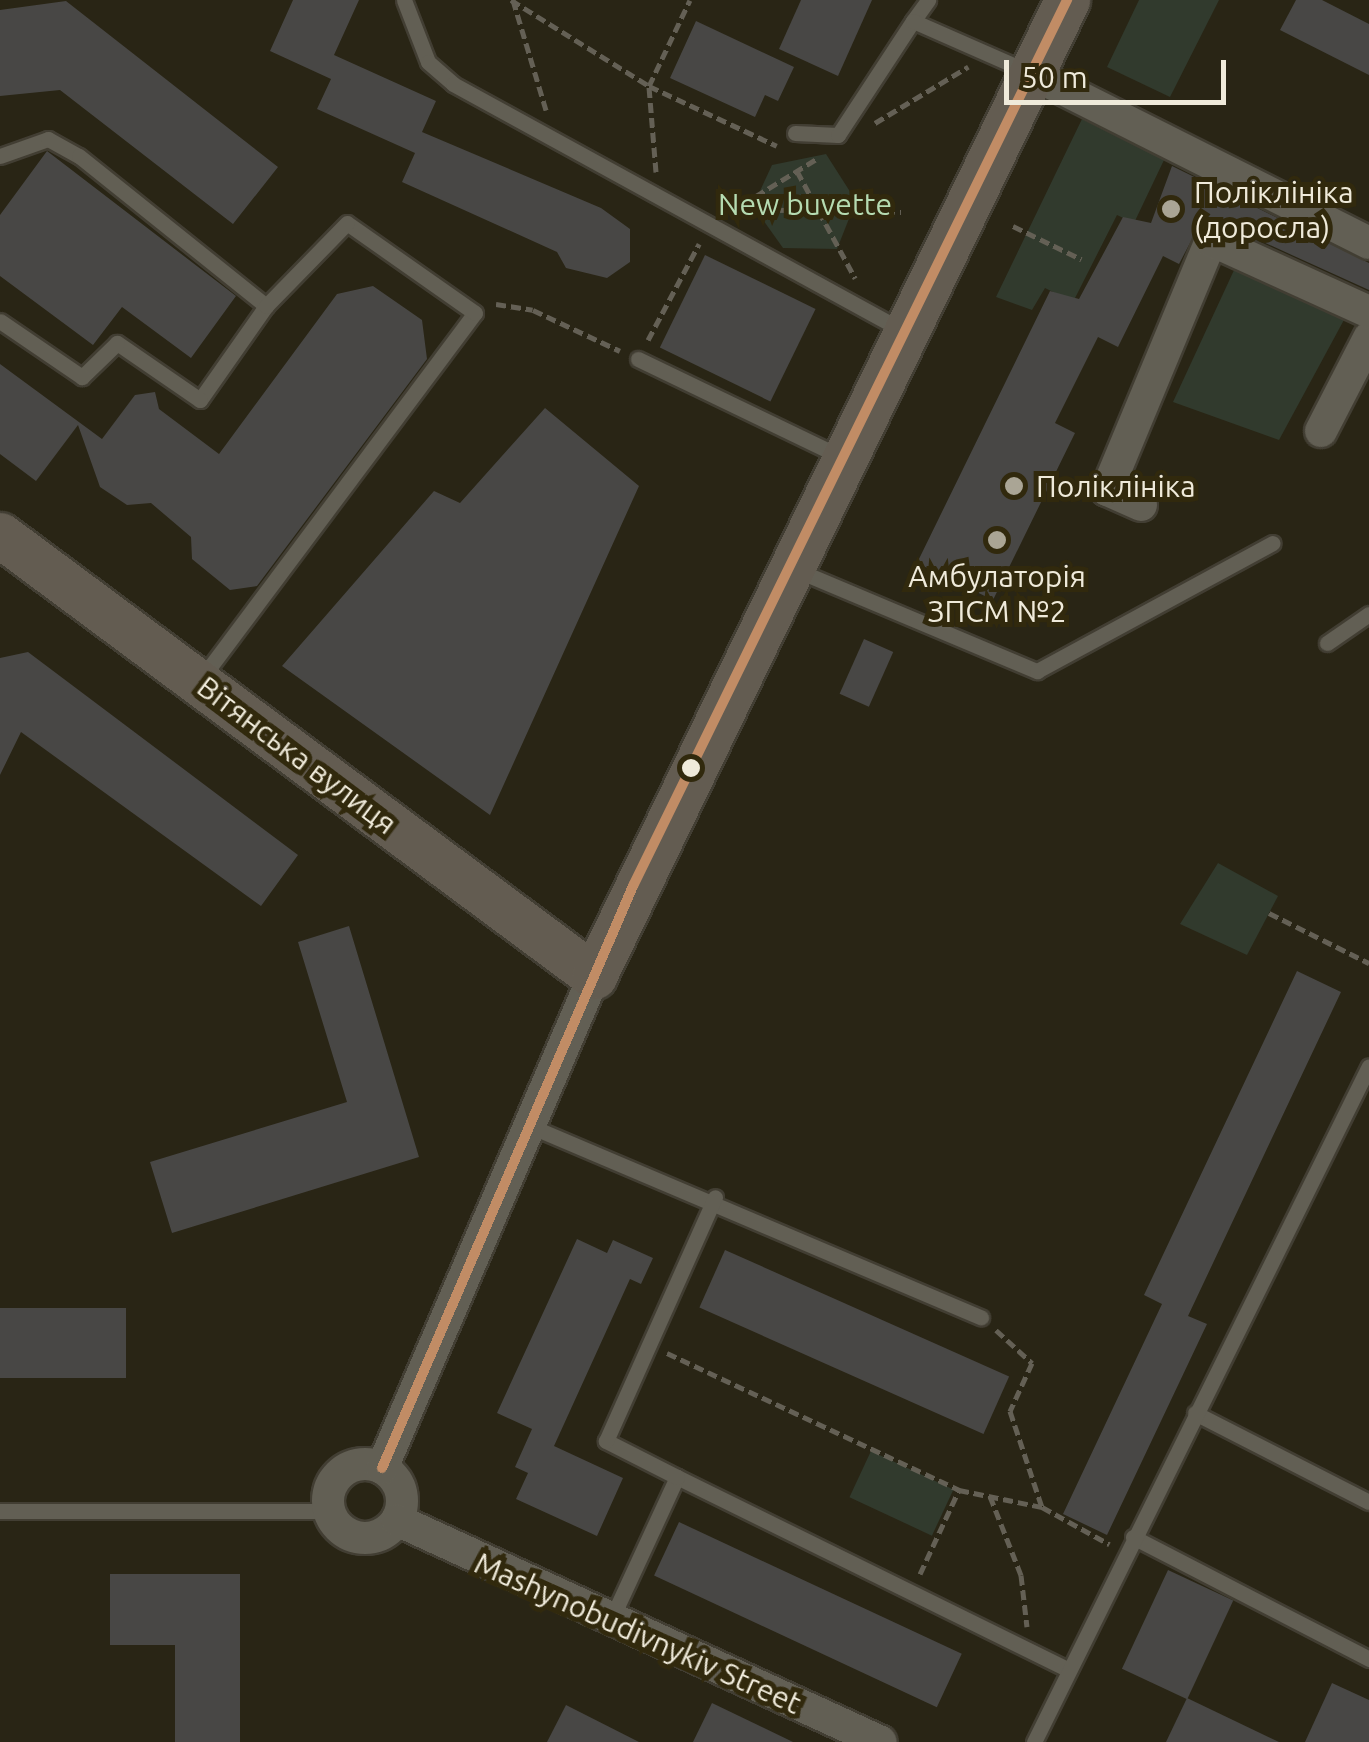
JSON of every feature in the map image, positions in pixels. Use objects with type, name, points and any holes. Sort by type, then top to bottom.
[{"type":"street","points":[[382,1468],[594,976],[1066,0]]},
{"type":"street","points":[[1032,74],[1369,243]]},
{"type":"street","points":[[1141,505],[1106,490],[1211,240],[1369,312]]},
{"type":"street","points":[[1321,431],[1369,338]]},
{"type":"street","name":"Вітянська вулиця","points":[[0,534],[594,976]]},
{"type":"street","points":[[358,1465],[382,1468],[399,1485],[397,1520],[366,1538],[344,1531],[330,1511],[338,1477],[358,1465]]},
{"type":"street","name":"Mashynobudivnykiv Street","points":[[397,1520],[609,1624],[881,1742]]},
{"type":"lane","points":[[404,0],[428,62],[556,141],[905,332]]},
{"type":"lane","points":[[795,133],[838,135],[928,0]]},
{"type":"lane","points":[[913,21],[1032,74]]},
{"type":"lane","points":[[0,156],[48,139],[79,156],[266,306]]},
{"type":"lane","points":[[0,321],[82,377],[117,342],[200,400],[266,306],[347,223],[475,312],[473,324],[199,682]]},
{"type":"lane","points":[[638,359],[843,458]]},
{"type":"lane","points":[[790,567],[1037,672],[1272,542]]},
{"type":"lane","points":[[1328,643],[1369,614]]},
{"type":"lane","points":[[1034,1742],[1369,1066]]},
{"type":"lane","points":[[530,1126],[715,1197],[981,1317]]},
{"type":"lane","points":[[715,1197],[606,1441],[1069,1670]]},
{"type":"lane","points":[[1195,1413],[1369,1502]]},
{"type":"lane","points":[[609,1624],[678,1477]]},
{"type":"lane","points":[[0,1510],[330,1511]]},
{"type":"lane","points":[[1129,1545],[1369,1659]]},
{"type":"path","points":[[513,0],[556,141]]},
{"type":"path","points":[[513,0],[649,86],[812,162]]},
{"type":"path","points":[[658,198],[649,86],[690,0]]},
{"type":"path","points":[[861,132],[976,62]]},
{"type":"path","points":[[458,298],[532,310],[638,359],[708,226],[828,152]]},
{"type":"path","points":[[796,171],[862,291]]},
{"type":"path","points":[[735,209],[902,212]]},
{"type":"path","points":[[1013,226],[1081,260]]},
{"type":"path","points":[[1269,912],[1369,963]]},
{"type":"path","points":[[981,1317],[1032,1363],[1010,1412],[1042,1507]]},
{"type":"path","points":[[649,1345],[959,1490],[1042,1507],[1129,1545]]},
{"type":"path","points":[[911,1592],[959,1490]]},
{"type":"path","points":[[990,1496],[1021,1575],[1030,1651]]},
{"type":"green space","points":[[1139,0],[1219,0],[1170,97],[1107,67]]},
{"type":"green space","points":[[1082,119],[1164,160],[1134,223],[1117,215],[1073,302],[1045,288],[1032,310],[996,297]]},
{"type":"green space","name":"New buvette","points":[[826,154],[856,201],[837,249],[783,248],[753,206],[772,165]]},
{"type":"green space","points":[[1235,268],[1345,318],[1279,440],[1173,402]]},
{"type":"green space","points":[[1218,863],[1278,896],[1247,955],[1180,924]]},
{"type":"green space","points":[[871,1451],[953,1489],[932,1536],[849,1497]]},
{"type":"building","points":[[293,0],[359,0],[334,55],[436,101],[422,132],[601,208],[630,229],[630,262],[607,278],[566,268],[557,252],[402,182],[415,153],[317,109],[331,79],[270,51]]},
{"type":"building","points":[[801,0],[872,0],[838,76],[779,49]]},
{"type":"building","points":[[1296,0],[1322,0],[1369,24],[1369,75],[1280,30]]},
{"type":"building","points":[[66,1],[278,167],[233,224],[60,90],[0,96],[0,10]]},
{"type":"building","points":[[696,21],[794,67],[778,101],[765,95],[755,117],[670,78]]},
{"type":"building","points":[[47,151],[236,296],[191,358],[122,307],[93,345],[0,276],[0,215]]},
{"type":"building","points":[[1172,166],[1369,263],[1369,290],[1219,222],[1200,224],[1179,264],[1163,256],[1118,347],[1098,337],[1055,423],[1075,433],[993,600],[917,563],[1050,291],[1079,299],[1123,217],[1151,223]]},
{"type":"building","points":[[705,255],[816,309],[770,401],[660,348]]},
{"type":"building","points":[[373,286],[422,320],[427,359],[257,586],[230,590],[192,559],[191,537],[151,503],[127,505],[100,487],[78,425],[36,481],[0,454],[0,364],[102,439],[135,395],[155,392],[159,409],[219,454],[337,294]]},
{"type":"building","points":[[545,408],[639,486],[490,815],[282,666],[434,491],[460,503]]},
{"type":"building","points":[[864,639],[893,652],[869,707],[840,694]]},
{"type":"building","points":[[28,652],[298,855],[261,906],[21,732],[0,775],[0,658]]},
{"type":"building","points":[[349,926],[419,1157],[172,1233],[150,1162],[347,1102],[298,942]]},
{"type":"building","points":[[1297,971],[1341,992],[1188,1316],[1207,1324],[1107,1535],[1063,1514],[1162,1304],[1144,1295]]},
{"type":"building","points":[[577,1239],[607,1253],[613,1240],[653,1258],[641,1284],[630,1279],[554,1446],[623,1478],[597,1536],[516,1499],[528,1473],[515,1467],[532,1429],[497,1413]]},
{"type":"building","points":[[725,1250],[1009,1376],[983,1434],[699,1308]]},
{"type":"building","points":[[0,1308],[126,1308],[126,1378],[0,1378]]},
{"type":"building","points":[[679,1522],[962,1654],[937,1707],[654,1575]]},
{"type":"building","points":[[1168,1570],[1233,1600],[1187,1699],[1122,1669]]},
{"type":"building","points":[[110,1574],[240,1574],[240,1742],[175,1742],[175,1645],[110,1645]]},
{"type":"building","points":[[1332,1683],[1369,1700],[1369,1742],[1305,1742]]},
{"type":"building","points":[[1187,1698],[1279,1742],[1166,1742]]},
{"type":"building","points":[[712,1703],[793,1742],[693,1742]]},
{"type":"building","points":[[566,1705],[639,1742],[547,1742]]},
{"type":"transit line","points":[[382,1468],[633,886],[1067,0]]},
{"type":"place","name":"Поліклініка (доросла)","points":[[1171,209]]},
{"type":"place","name":"Поліклініка","points":[[1014,486]]},
{"type":"place","name":"Амбулаторія ЗПСМ №2","points":[[997,540]]}]
